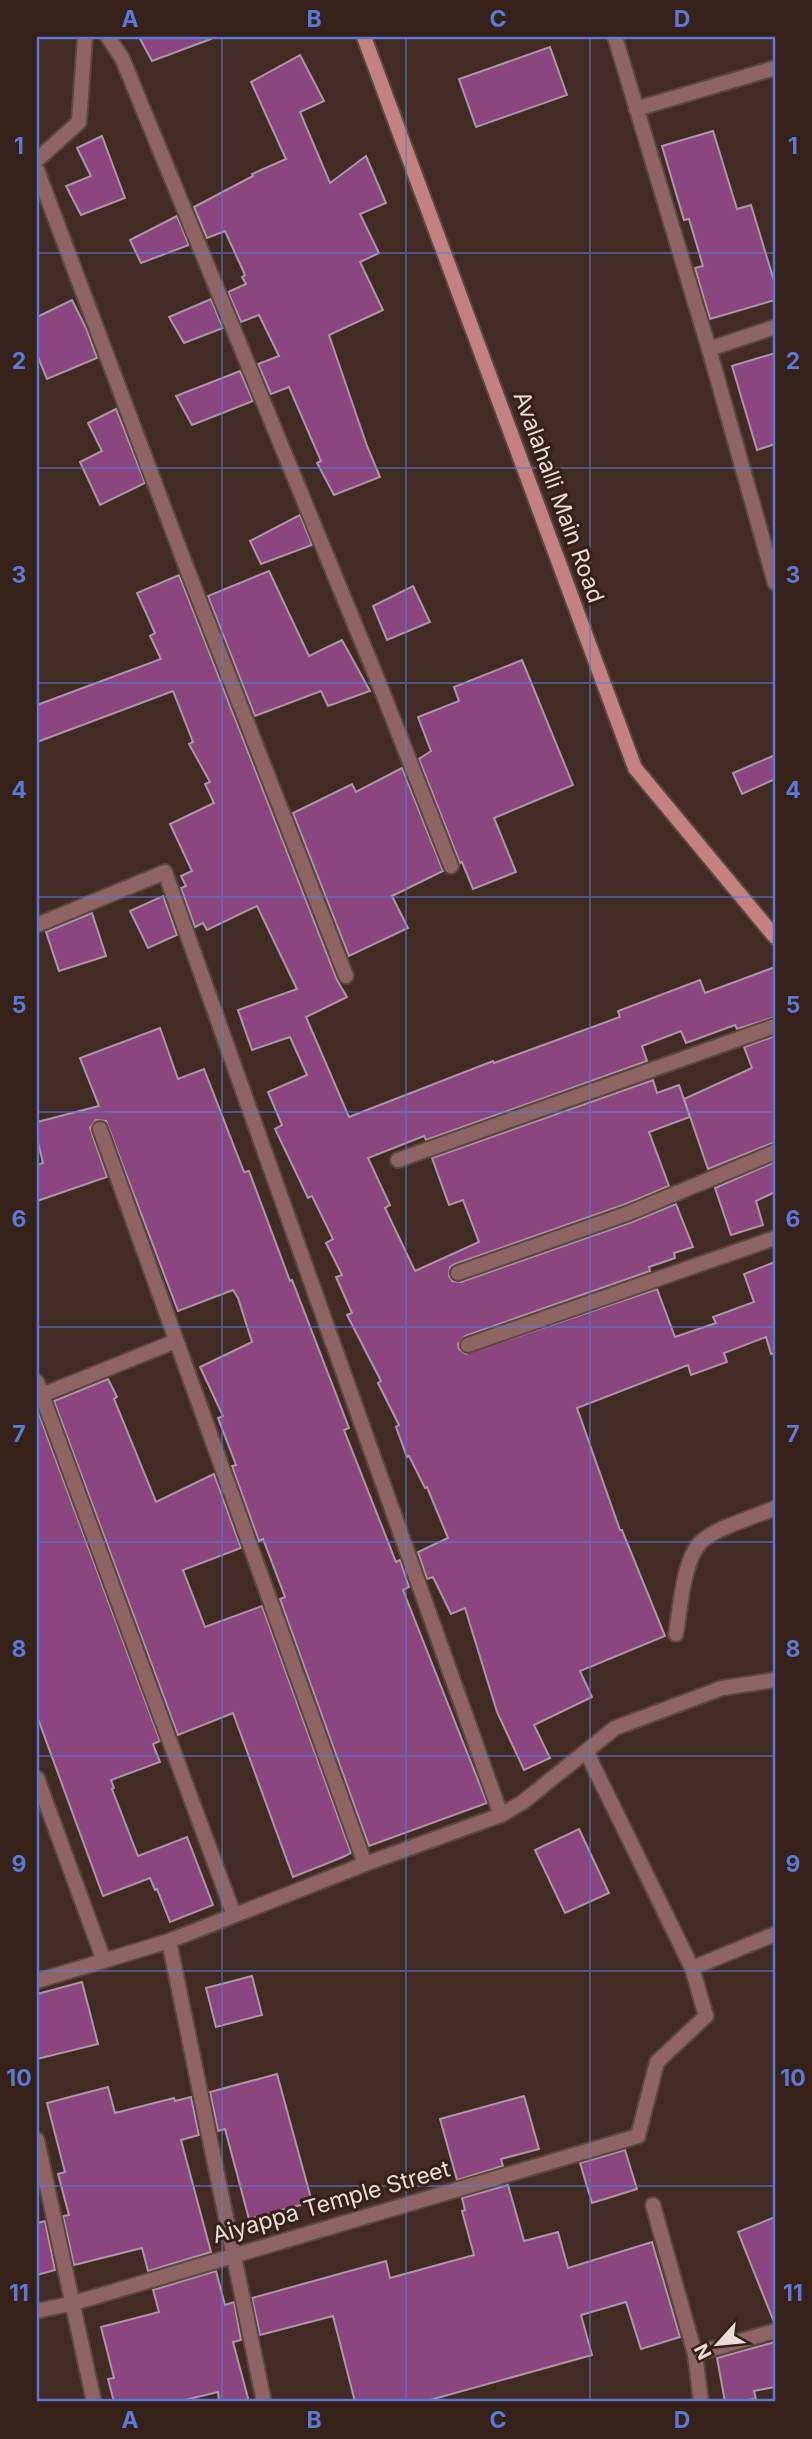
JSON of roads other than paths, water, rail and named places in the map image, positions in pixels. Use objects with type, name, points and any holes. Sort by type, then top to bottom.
[{"type":"main road","name":"Avalahalli Main Road","points":[[364,37],[635,768],[769,920],[775,937]]},
{"type":"street","points":[[37,160],[79,122],[85,37]]},
{"type":"street","points":[[108,37],[122,58],[133,84],[451,866]]},
{"type":"street","points":[[615,37],[709,349],[775,583]]},
{"type":"street","points":[[636,109],[775,68]]},
{"type":"street","points":[[37,170],[182,556],[345,976]]},
{"type":"street","points":[[709,349],[775,327]]},
{"type":"street","points":[[37,925],[165,872],[501,1815]]},
{"type":"street","points":[[398,1160],[775,1026]]},
{"type":"street","points":[[100,1129],[365,1864]]},
{"type":"street","points":[[458,1273],[629,1213],[775,1152]]},
{"type":"street","points":[[468,1345],[775,1238]]},
{"type":"street","points":[[176,1341],[39,1388],[234,1915]]},
{"type":"street","points":[[676,1634],[688,1568],[700,1544],[717,1532],[775,1508]]},
{"type":"street","points":[[37,1981],[169,1941],[365,1864],[501,1815],[523,1802],[615,1728],[722,1688],[775,1680]]},
{"type":"street","points":[[586,1751],[692,1968],[775,1934]]},
{"type":"street","points":[[37,1778],[104,1961]]},
{"type":"street","points":[[169,1941],[264,2402]]},
{"type":"street","name":"Aiyappa Temple Street","points":[[37,2311],[74,2303],[638,2136],[657,2062],[706,2016],[692,1968]]},
{"type":"street","points":[[37,2140],[94,2402]]},
{"type":"street","points":[[653,2204],[695,2354],[701,2402]]},
{"type":"street","points":[[695,2354],[775,2330]]}]
